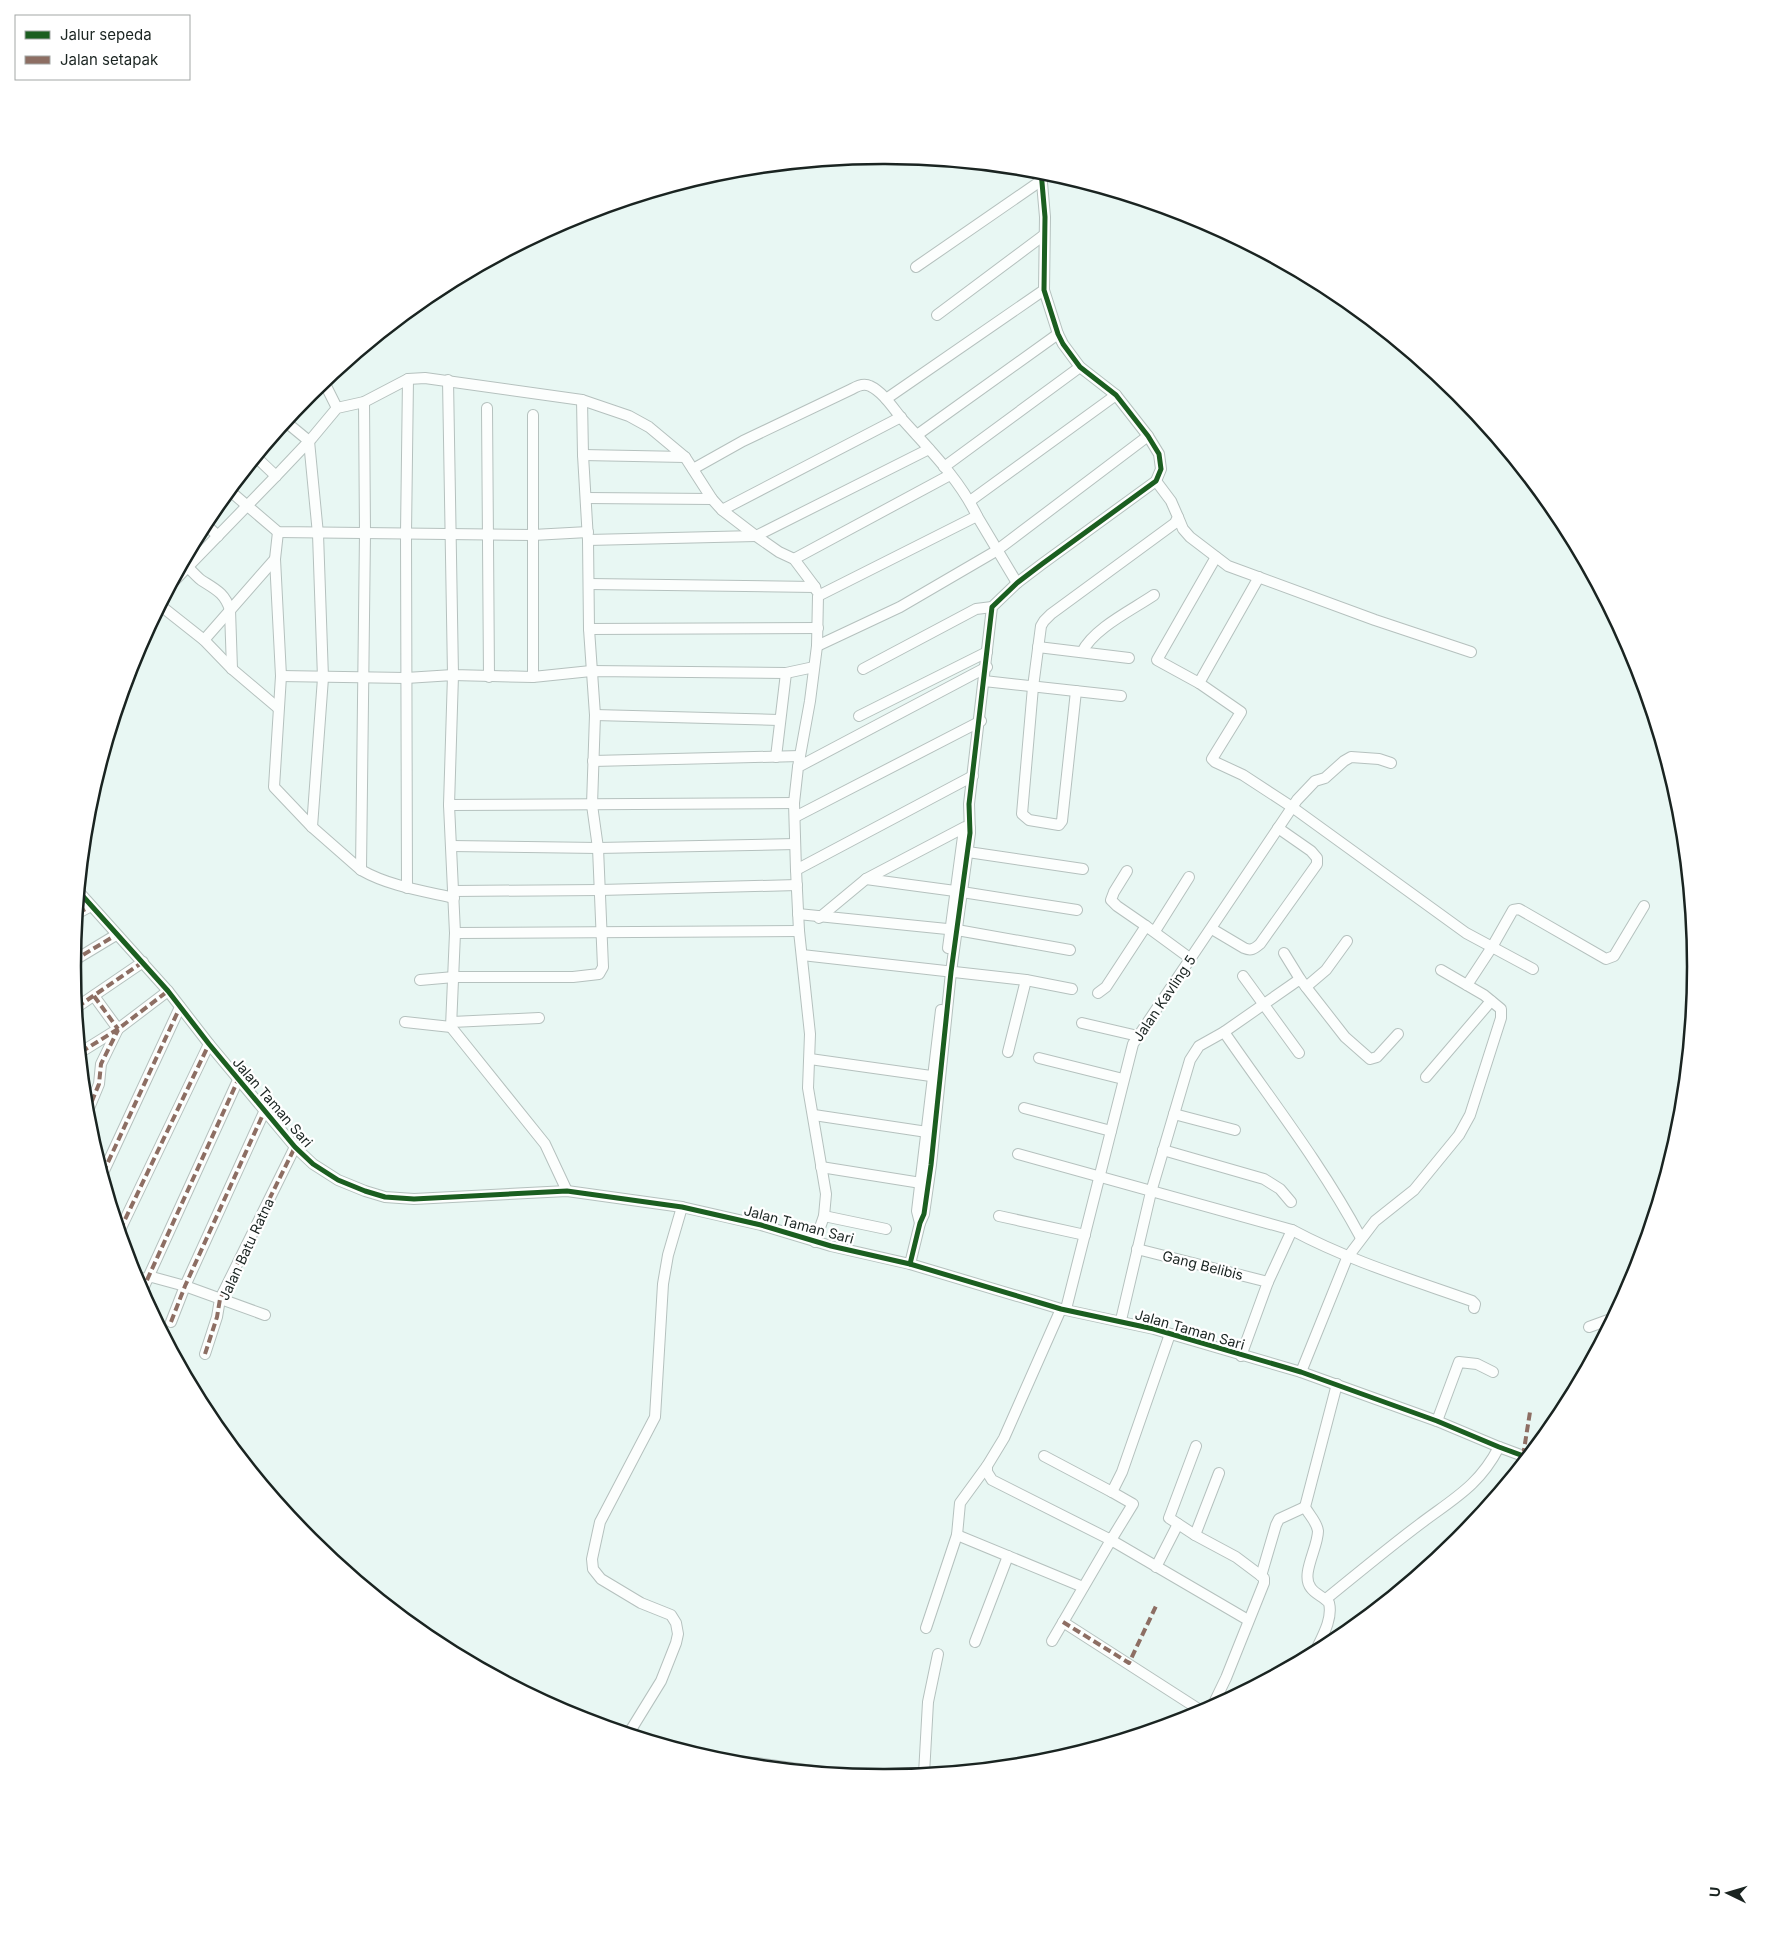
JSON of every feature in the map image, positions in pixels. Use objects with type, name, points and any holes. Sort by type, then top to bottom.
[{"type":"street","points":[[916,267],[1037,178]]},
{"type":"street","points":[[863,669],[976,609],[992,607],[1017,583],[1156,481],[1161,469],[1159,454],[1148,436],[1116,395],[1080,367],[1058,334],[1044,290],[1042,179]]},
{"type":"street","points":[[938,315],[1044,235]]},
{"type":"street","points":[[886,399],[1044,290]]},
{"type":"street","points":[[917,435],[1058,334]]},
{"type":"street","points":[[794,559],[947,471],[1080,367]]},
{"type":"street","points":[[193,559],[247,507],[337,408],[364,402],[408,379],[425,378],[582,400],[629,416],[649,427],[685,457],[712,499],[722,510],[779,552],[794,559],[816,591],[818,628],[794,803],[799,930],[810,1034],[808,1088],[826,1194],[824,1216],[815,1242]]},
{"type":"street","points":[[408,379],[406,533],[408,888]]},
{"type":"street","points":[[448,380],[453,675],[450,805],[455,933],[451,1024],[545,1144],[567,1191]]},
{"type":"street","points":[[693,470],[743,441],[860,385],[871,386],[886,399],[917,435],[970,501],[996,550],[1017,583]]},
{"type":"street","points":[[326,390],[337,408]]},
{"type":"street","points":[[970,501],[1116,395]]},
{"type":"street","points":[[420,980],[454,977],[573,978],[599,974],[603,967],[598,848],[592,805],[595,715],[589,629],[588,536],[582,400]]},
{"type":"street","points":[[361,870],[365,533],[364,402]]},
{"type":"street","points":[[487,408],[489,677]]},
{"type":"street","points":[[533,415],[533,677]]},
{"type":"street","points":[[722,510],[901,417]]},
{"type":"street","points":[[291,426],[309,441],[318,534],[323,678],[312,827]]},
{"type":"street","points":[[817,646],[900,607],[996,550],[1148,436]]},
{"type":"street","points":[[235,496],[278,532],[318,534],[756,536],[929,449]]},
{"type":"street","points":[[583,455],[685,457]]},
{"type":"street","points":[[260,461],[276,476]]},
{"type":"street","points":[[1156,481],[1171,501],[1183,529],[1190,537],[1228,566],[1375,620],[1471,652]]},
{"type":"street","points":[[586,498],[712,499]]},
{"type":"street","points":[[589,584],[816,591],[977,516]]},
{"type":"street","points":[[1076,691],[1062,821],[1058,826],[1026,819],[1022,814],[1033,687],[1041,626],[1044,621],[1171,527],[1178,518]]},
{"type":"street","points":[[211,530],[218,536]]},
{"type":"street","points":[[278,532],[275,559],[281,676],[274,787],[312,827],[361,870],[370,876],[408,888],[454,894],[797,885]]},
{"type":"street","points":[[1216,557],[1157,660],[1199,682],[1241,712],[1212,758],[1215,762],[1294,803],[1466,934],[1533,969]]},
{"type":"street","points":[[204,640],[275,559]]},
{"type":"street","points":[[188,567],[202,580],[222,593],[228,603],[230,610],[232,669]]},
{"type":"street","points":[[1199,682],[1259,578]]},
{"type":"street","points":[[1082,652],[1089,640],[1154,595]]},
{"type":"street","points":[[910,1264],[920,1222],[924,1214],[936,1077],[981,721],[992,607]]},
{"type":"street","points":[[165,609],[204,640],[232,669],[278,708]]},
{"type":"street","points":[[589,629],[818,628]]},
{"type":"street","points":[[1038,647],[1129,658]]},
{"type":"street","points":[[859,716],[988,652]]},
{"type":"street","points":[[281,676],[406,678],[453,675],[533,677],[591,672],[786,673],[814,667]]},
{"type":"street","points":[[798,767],[987,667]]},
{"type":"street","points":[[776,757],[786,673]]},
{"type":"street","points":[[984,681],[1121,696]]},
{"type":"street","points":[[595,715],[780,720]]},
{"type":"street","points":[[795,817],[981,721]]},
{"type":"street","points":[[593,761],[800,756]]},
{"type":"street","name":"Jalan Kavling 5","points":[[926,1628],[958,1535],[960,1503],[987,1466],[1004,1438],[1063,1309],[1099,1178],[1130,1051],[1138,1036],[1212,929],[1294,803],[1315,781],[1325,778],[1351,757],[1379,759],[1391,763]]},
{"type":"street","points":[[796,870],[973,776]]},
{"type":"street","points":[[450,805],[794,803]]},
{"type":"street","points":[[959,892],[968,852],[968,827]]},
{"type":"street","points":[[819,918],[866,879],[968,827]]},
{"type":"street","points":[[1212,929],[1248,950],[1255,948],[1266,936],[1316,864],[1318,858],[1311,851],[1278,828]]},
{"type":"street","points":[[451,846],[598,848],[795,844]]},
{"type":"street","points":[[968,852],[1083,870]]},
{"type":"street","points":[[1127,871],[1111,900],[1190,959]]},
{"type":"street","points":[[1098,993],[1106,987],[1189,877]]},
{"type":"street","points":[[866,879],[1077,910]]},
{"type":"street","name":"Jalan Taman Sari","points":[[85,898],[168,991],[238,1080],[295,1148],[313,1164],[338,1180],[365,1192],[386,1197],[414,1199],[567,1191],[682,1207],[761,1225],[815,1242],[910,1264],[1063,1309],[1121,1320],[1301,1372],[1437,1421],[1499,1448],[1521,1455]]},
{"type":"street","points":[[83,910],[91,906]]},
{"type":"street","points":[[1467,985],[1492,948],[1513,910],[1519,909],[1606,959],[1614,956],[1644,906]]},
{"type":"street","points":[[798,914],[819,918],[954,930],[1070,950]]},
{"type":"street","points":[[455,933],[799,930]]},
{"type":"street","points":[[81,956],[116,935]]},
{"type":"street","points":[[1121,1320],[1151,1192],[1190,1060],[1199,1046],[1264,1005],[1326,970],[1347,941]]},
{"type":"street","points":[[1284,952],[1303,983],[1345,1038],[1370,1059],[1378,1057],[1398,1034]]},
{"type":"street","points":[[802,955],[1026,980],[1072,988]]},
{"type":"street","points":[[82,1003],[143,962]]},
{"type":"street","points":[[1301,1372],[1347,1258],[1375,1220],[1414,1190],[1459,1135],[1470,1115],[1501,1018],[1501,1009],[1467,985],[1441,970]]},
{"type":"street","points":[[1243,976],[1300,1053]]},
{"type":"street","points":[[1008,1052],[1026,980]]},
{"type":"street","points":[[86,1049],[118,1029],[168,991]]},
{"type":"street","points":[[94,996],[118,1029]]},
{"type":"street","points":[[1426,1077],[1491,1001]]},
{"type":"street","points":[[107,1165],[180,1007]]},
{"type":"street","points":[[405,1022],[451,1024],[539,1018]]},
{"type":"street","points":[[1082,1023],[1138,1036]]},
{"type":"street","points":[[93,1101],[99,1084],[101,1064],[118,1029]]},
{"type":"street","points":[[1224,1032],[1342,1203],[1361,1238]]},
{"type":"street","points":[[123,1223],[209,1044]]},
{"type":"street","points":[[1039,1058],[1123,1079]]},
{"type":"street","points":[[810,1059],[936,1077]]},
{"type":"street","points":[[145,1281],[238,1080]]},
{"type":"street","points":[[920,1222],[917,1211],[921,1183],[927,1165],[927,1132],[934,1108]]},
{"type":"street","points":[[1024,1108],[1111,1130]]},
{"type":"street","points":[[171,1322],[184,1286],[265,1110]]},
{"type":"street","points":[[1174,1114],[1235,1130]]},
{"type":"street","points":[[814,1115],[927,1132]]},
{"type":"street","name":"Jalan Batu Ratna","points":[[205,1354],[220,1299],[295,1148]]},
{"type":"street","points":[[1163,1150],[1264,1178],[1280,1189],[1291,1202]]},
{"type":"street","points":[[1018,1154],[1292,1230],[1347,1258],[1472,1301],[1474,1308]]},
{"type":"street","points":[[821,1167],[921,1183]]},
{"type":"street","points":[[632,1729],[661,1681],[676,1642],[678,1634],[676,1623],[672,1615],[642,1603],[601,1579],[593,1569],[592,1559],[600,1522],[655,1417],[663,1284],[668,1255],[682,1207]]},
{"type":"street","points":[[824,1216],[886,1229]]},
{"type":"street","points":[[999,1216],[1084,1235]]},
{"type":"street","points":[[1241,1356],[1268,1282],[1292,1230]]},
{"type":"street","name":"Gang Belibis","points":[[1137,1249],[1268,1282]]},
{"type":"street","points":[[144,1278],[184,1286],[265,1315]]},
{"type":"street","points":[[1589,1327],[1604,1321]]},
{"type":"street","points":[[1112,1492],[1122,1472],[1170,1334]]},
{"type":"street","points":[[1437,1421],[1459,1362],[1477,1364],[1493,1372]]},
{"type":"street","points":[[1321,1639],[1331,1610],[1326,1599],[1311,1588],[1306,1580],[1317,1544],[1318,1529],[1305,1507],[1337,1384]]},
{"type":"street","points":[[1196,1446],[1169,1518],[1195,1535],[1236,1557],[1264,1578],[1264,1583],[1217,1696]]},
{"type":"street","points":[[1326,1599],[1458,1497],[1485,1472],[1499,1448]]},
{"type":"street","points":[[1044,1456],[1133,1504],[1052,1641]]},
{"type":"street","points":[[987,1466],[987,1472],[992,1480],[1110,1540],[1248,1620]]},
{"type":"street","points":[[1195,1535],[1218,1473]]},
{"type":"street","points":[[1261,1576],[1279,1519],[1305,1507]]},
{"type":"street","points":[[1156,1567],[1178,1524]]},
{"type":"street","points":[[958,1535],[1083,1587]]},
{"type":"street","points":[[975,1642],[1008,1556]]},
{"type":"street","points":[[1063,1622],[1194,1707]]},
{"type":"street","points":[[924,1768],[928,1702],[938,1654]]},
{"type":"marked path","points":[[83,910],[91,906]]},
{"type":"marked path","points":[[81,956],[116,935]]},
{"type":"marked path","points":[[82,1003],[143,962]]},
{"type":"marked path","points":[[86,1049],[118,1029],[168,991]]},
{"type":"marked path","points":[[94,996],[118,1029]]},
{"type":"marked path","points":[[107,1165],[180,1007]]},
{"type":"marked path","points":[[93,1099],[99,1084],[101,1064],[118,1030]]},
{"type":"marked path","points":[[123,1223],[209,1044]]},
{"type":"marked path","points":[[146,1282],[238,1080]]},
{"type":"marked path","points":[[171,1322],[185,1286],[265,1110]]},
{"type":"marked path","points":[[205,1354],[217,1317],[220,1299],[295,1147]]},
{"type":"marked path","points":[[1524,1451],[1530,1412]]},
{"type":"marked path","points":[[1063,1622],[1129,1663],[1157,1604]]},
{"type":"cycle path","points":[[910,1264],[924,1214],[931,1165],[951,972],[970,833],[969,804],[992,607],[1017,583],[1156,481],[1161,469],[1159,454],[1148,436],[1116,395],[1080,367],[1058,334],[1044,290],[1045,217],[1042,179]]},
{"type":"cycle path","points":[[85,898],[168,991],[209,1044],[295,1147],[313,1164],[338,1180],[365,1191],[385,1197],[414,1199],[567,1191],[682,1207],[761,1225],[831,1246],[910,1264],[1061,1309],[1154,1329],[1301,1372],[1437,1421],[1521,1455]]}]
